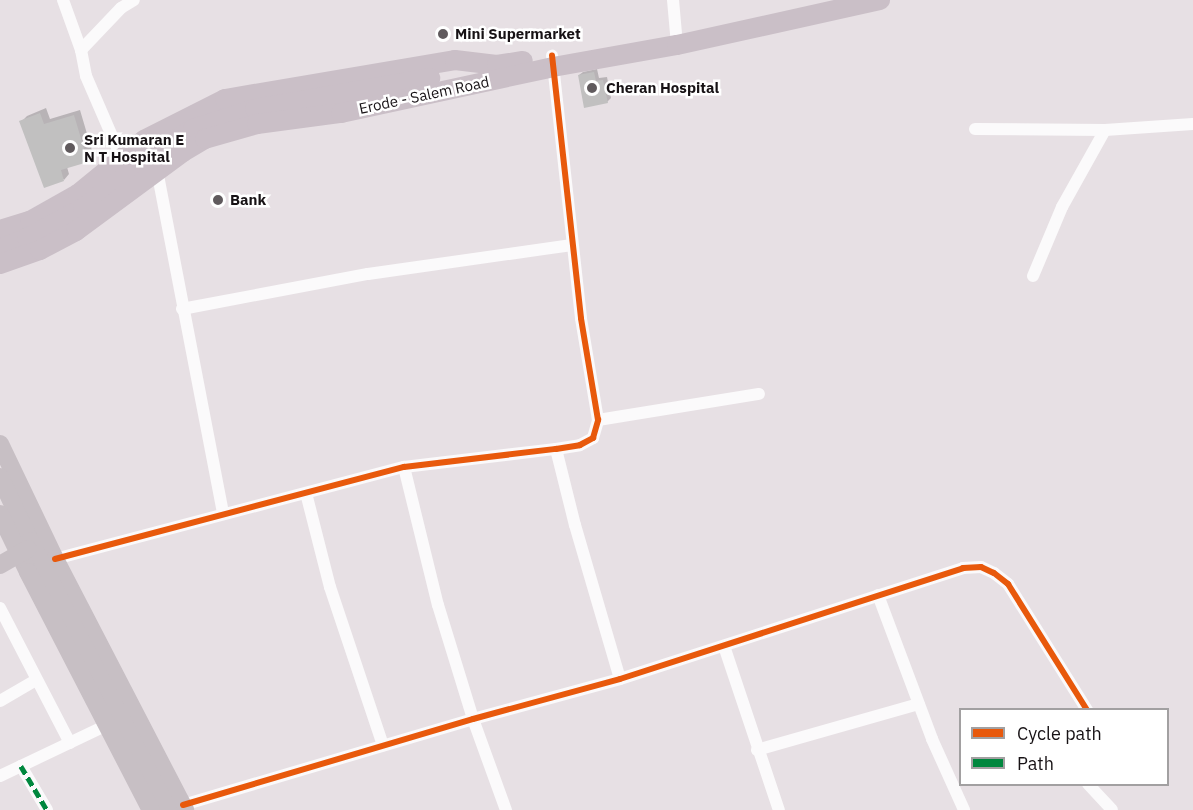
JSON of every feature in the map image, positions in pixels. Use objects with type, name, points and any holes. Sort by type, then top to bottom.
[{"type":"highway","name":"Erode - Salem Road","points":[[0,264],[40,250],[76,231],[158,170],[205,139],[257,124],[341,113],[552,61],[676,40],[845,2],[880,0]]},
{"type":"highway","name":"Erode - Salem Road","points":[[0,230],[30,221],[78,194],[144,140],[225,99],[455,60],[497,65],[552,61]]},
{"type":"highway","points":[[0,249],[27,238],[83,208],[134,168],[193,129],[255,109],[497,65]]},
{"type":"main road","points":[[0,444],[55,559],[134,712],[179,808]]},
{"type":"main road","points":[[0,477],[30,541],[179,808]]},
{"type":"main road","points":[[0,514],[151,810]]},
{"type":"main road","points":[[0,565],[46,539]]},
{"type":"street","points":[[63,0],[81,50],[86,76],[135,187]]},
{"type":"street","points":[[81,50],[122,8],[134,0]]},
{"type":"street","points":[[673,0],[676,40]]},
{"type":"street","points":[[55,559],[404,467],[556,449],[580,445],[594,438],[598,420],[572,245],[552,61]]},
{"type":"street","points":[[975,129],[1105,130],[1193,124]]},
{"type":"street","points":[[1033,276],[1062,207],[1105,130]]},
{"type":"street","points":[[144,140],[158,170],[182,309],[223,514]]},
{"type":"street","points":[[182,309],[368,274],[572,245]]},
{"type":"street","points":[[598,420],[759,394]]},
{"type":"street","points":[[556,449],[575,525],[620,679]]},
{"type":"street","points":[[404,467],[438,605],[473,719],[506,810]]},
{"type":"street","points":[[306,493],[330,587],[383,745]]},
{"type":"street","points":[[179,808],[383,745],[620,679],[963,568],[981,567],[994,573],[1008,584],[1086,708]]},
{"type":"street","points":[[878,595],[919,704],[964,810]]},
{"type":"street","points":[[0,608],[25,652],[36,680],[70,743]]},
{"type":"street","points":[[724,646],[756,750],[779,810]]},
{"type":"street","points":[[0,701],[36,680]]},
{"type":"street","points":[[756,750],[919,704]]},
{"type":"street","points":[[0,776],[134,712]]},
{"type":"street","points":[[21,766],[47,810]]},
{"type":"street","points":[[1090,786],[1112,810]]},
{"type":"building","points":[[594,72],[596,81],[603,80],[608,103],[584,108],[578,75]]},
{"type":"building","points":[[40,113],[44,124],[74,115],[88,162],[61,170],[64,181],[44,188],[19,121]]},
{"type":"marked path","points":[[21,766],[47,810]]},
{"type":"cycle path","points":[[55,559],[404,467],[556,449],[580,445],[593,438],[598,420],[581,318],[552,56]]},
{"type":"cycle path","points":[[183,805],[473,719],[620,679],[963,568],[981,567],[994,573],[1008,584],[1086,708]]},
{"type":"place","name":"Mini Supermarket","points":[[443,34]]},
{"type":"place","name":"Cheran Hospital","points":[[592,88]]},
{"type":"place","name":"Sri Kumaran E N T Hospital","points":[[70,148]]},
{"type":"place","name":"Bank","points":[[218,200]]}]
